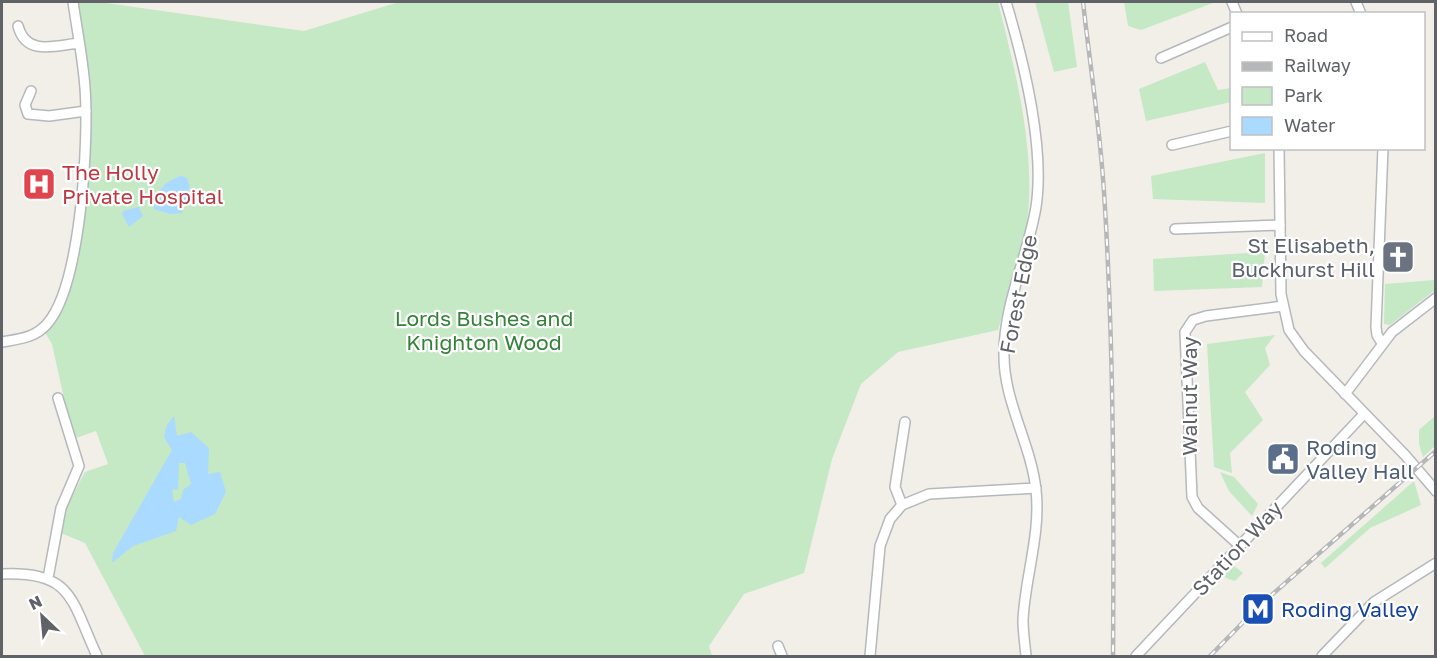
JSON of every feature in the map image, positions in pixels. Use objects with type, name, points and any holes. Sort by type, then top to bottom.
[{"type":"street","points":[[2,342],[25,338],[39,331],[55,314],[60,302],[78,217],[86,111],[73,2]]},
{"type":"street","name":"Forest Edge","points":[[1006,2],[1027,88],[1038,176],[1036,207],[1008,322],[1004,352],[1010,396],[1036,488],[1037,513],[1023,621],[1026,657]]},
{"type":"street","points":[[18,26],[25,42],[35,47],[79,43]]},
{"type":"street","points":[[1161,58],[1230,28]]},
{"type":"street","points":[[31,90],[25,105],[28,114],[49,116],[86,111]]},
{"type":"street","points":[[1172,145],[1230,131]]},
{"type":"street","points":[[1279,150],[1283,306],[1289,330],[1296,341],[1436,490]]},
{"type":"street","points":[[1382,343],[1377,335],[1377,327],[1383,150]]},
{"type":"street","points":[[1175,229],[1280,225]]},
{"type":"street","points":[[1345,394],[1392,332],[1436,298]]},
{"type":"street","name":"Walnut Way","points":[[1239,545],[1198,508],[1192,497],[1185,332],[1193,320],[1206,316],[1283,306]]},
{"type":"street","points":[[48,578],[62,508],[79,466],[58,398]]},
{"type":"street","name":"Station Way","points":[[1136,657],[1364,414]]},
{"type":"street","points":[[902,505],[895,488],[905,422]]},
{"type":"street","points":[[870,657],[880,546],[890,519],[902,505],[929,494],[1036,488]]},
{"type":"street","points":[[1322,657],[1374,602],[1436,563]]},
{"type":"street","points":[[2,574],[23,573],[58,582],[70,597],[97,657]]},
{"type":"street","points":[[778,646],[782,657]]},
{"type":"green space","name":"Lords Bushes and Knighton Wood","points":[[77,2],[99,2],[304,31],[399,2],[998,2],[1025,125],[1029,201],[1025,234],[998,330],[898,352],[861,384],[832,459],[804,573],[744,594],[709,646],[712,656],[145,656],[85,543],[61,533],[65,510],[85,472],[108,464],[96,431],[73,439],[52,344],[44,331],[63,308],[71,278],[90,123]]},
{"type":"green space","points":[[1035,2],[1068,2],[1077,67],[1054,72]]},
{"type":"green space","points":[[1124,2],[1213,3],[1141,30],[1128,26]]},
{"type":"green space","points":[[1205,62],[1218,90],[1230,88],[1230,102],[1146,121],[1139,89]]},
{"type":"green space","points":[[1265,153],[1265,203],[1153,199],[1151,176]]},
{"type":"green space","points":[[1265,252],[1262,287],[1154,291],[1153,259]]},
{"type":"green space","points":[[1435,280],[1435,290],[1390,325],[1384,324],[1385,284]]},
{"type":"green space","points":[[1275,335],[1265,348],[1270,365],[1245,392],[1263,420],[1230,453],[1232,473],[1214,467],[1207,344]]},
{"type":"green space","points":[[1435,416],[1435,446],[1423,457],[1419,444],[1419,430]]},
{"type":"green space","points":[[1220,472],[1234,477],[1258,504],[1252,516],[1229,491]]},
{"type":"green space","points":[[1414,481],[1421,505],[1370,528],[1325,568],[1321,563]]},
{"type":"green space","points":[[1229,562],[1243,573],[1235,581],[1226,578],[1221,571]]},
{"type":"water","points":[[180,176],[186,177],[190,186],[182,213],[170,214],[154,209],[154,203],[161,188]]},
{"type":"water","points":[[139,207],[143,216],[129,227],[122,214],[123,211]]},
{"type":"water","points":[[174,416],[177,436],[191,432],[209,448],[208,474],[220,472],[226,492],[215,514],[191,525],[179,517],[176,531],[133,546],[112,563],[113,553],[172,450],[164,437],[167,425]],"holes":[[[179,463],[185,463],[191,484],[183,490],[181,499],[174,502],[172,490],[178,489]]]},
{"type":"railway","points":[[1083,2],[1100,144],[1110,308],[1113,424],[1113,656]]},
{"type":"railway","points":[[1210,656],[1259,606],[1436,451]]},
{"type":"place","name":"The Holly Private Hospital","points":[[39,184]]},
{"type":"place","name":"St Elisabeth, Buckhurst Hill","points":[[1398,257]]},
{"type":"place","name":"Roding Valley Hall","points":[[1283,459]]},
{"type":"place","name":"Roding Valley","points":[[1258,609]]}]
